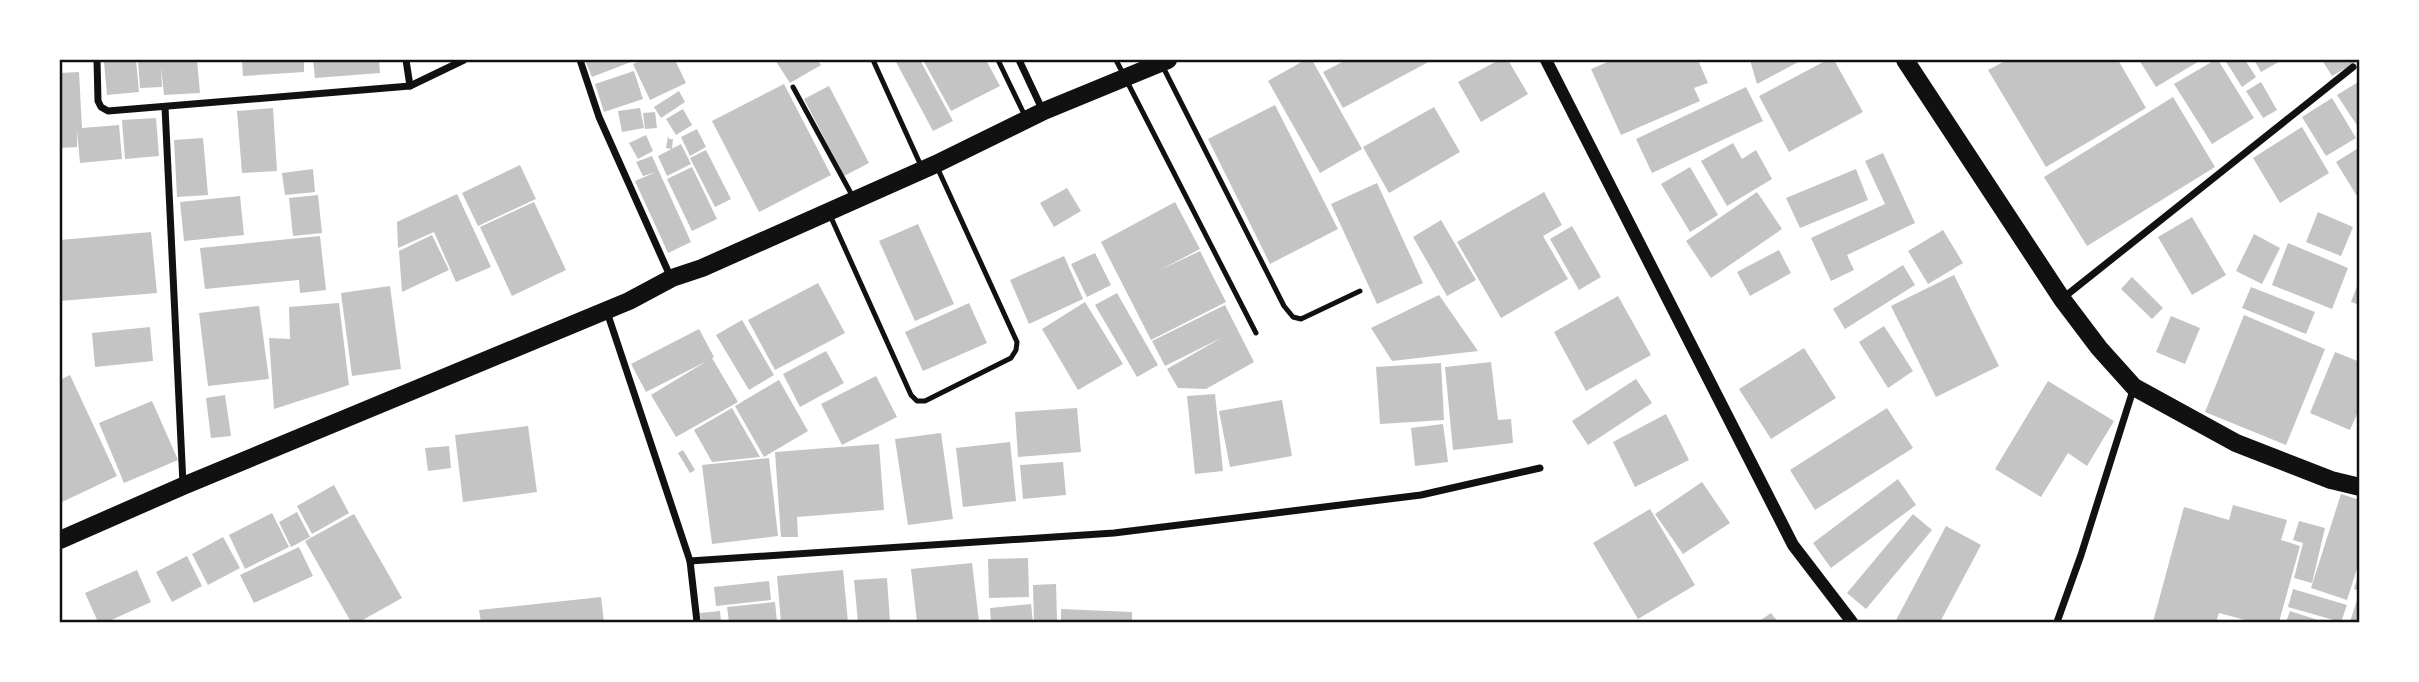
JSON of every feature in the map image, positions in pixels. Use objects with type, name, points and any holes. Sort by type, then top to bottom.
[{"type":"main road","points":[[1905,60],[2062,299],[2099,348],[2134,387],[2236,443],[2331,480],[2360,487]]},
{"type":"main road","points":[[60,540],[183,486],[629,301],[672,278],[702,268],[828,212],[1044,111],[1164,61]]},
{"type":"street","points":[[97,60],[98,101],[101,107],[108,111],[410,86],[464,60]]},
{"type":"street","points":[[406,60],[410,86]]},
{"type":"street","points":[[580,60],[599,117],[672,278]]},
{"type":"street","points":[[1019,60],[1044,111]]},
{"type":"street","points":[[1546,60],[1793,545],[1852,622]]},
{"type":"street","points":[[2062,299],[2353,67]]},
{"type":"street","points":[[165,107],[183,486]]},
{"type":"street","points":[[606,310],[690,561],[697,622]]},
{"type":"street","points":[[2057,622],[2134,387]]},
{"type":"street","points":[[690,561],[1114,533],[1421,495],[1540,468]]},
{"type":"lane","points":[[828,212],[911,395],[917,401],[925,401],[1011,358],[1017,342],[873,60]]},
{"type":"lane","points":[[998,60],[1027,119]]},
{"type":"lane","points":[[1116,60],[1256,333]]},
{"type":"lane","points":[[1164,61],[1284,306],[1293,317],[1301,319],[1360,291]]},
{"type":"lane","points":[[793,87],[854,200]]},
{"type":"building","points":[[136,60],[139,92],[107,95],[104,62]]},
{"type":"building","points":[[138,60],[197,60],[200,93],[164,95],[161,66],[162,87],[140,88]]},
{"type":"building","points":[[242,60],[304,60],[304,72],[243,76]]},
{"type":"building","points":[[313,60],[379,60],[380,73],[315,78]]},
{"type":"building","points":[[585,60],[636,60],[592,77]]},
{"type":"building","points":[[643,60],[675,60],[686,83],[650,100],[633,64]]},
{"type":"building","points":[[775,60],[817,60],[821,65],[790,83]]},
{"type":"building","points":[[895,60],[920,60],[953,121],[933,131]]},
{"type":"building","points":[[923,60],[986,60],[1000,86],[951,111]]},
{"type":"building","points":[[1305,60],[1312,60],[1362,149],[1320,173],[1268,81]]},
{"type":"building","points":[[1346,60],[1432,60],[1343,108],[1323,72]]},
{"type":"building","points":[[1499,60],[1508,60],[1528,94],[1481,122],[1458,82]]},
{"type":"building","points":[[1612,60],[1698,60],[1708,83],[1694,88],[1700,101],[1621,135],[1591,69]]},
{"type":"building","points":[[1750,60],[1802,60],[1757,84]]},
{"type":"building","points":[[1827,60],[1834,60],[1863,112],[1789,152],[1759,96]]},
{"type":"building","points":[[2007,60],[2118,60],[2146,108],[2046,167],[1988,70]]},
{"type":"building","points":[[2139,60],[2201,60],[2156,87]]},
{"type":"building","points":[[2218,60],[2254,118],[2212,144],[2174,84]]},
{"type":"building","points":[[2225,60],[2245,60],[2256,77],[2242,87]]},
{"type":"building","points":[[2254,60],[2282,60],[2261,72]]},
{"type":"building","points":[[2322,60],[2360,60],[2332,76]]},
{"type":"building","points":[[634,71],[643,99],[604,112],[595,84]]},
{"type":"building","points":[[79,72],[82,128],[119,125],[122,159],[80,163],[77,131],[77,147],[60,148],[60,73]]},
{"type":"building","points":[[2360,81],[2360,130],[2337,95]]},
{"type":"building","points":[[2261,82],[2277,110],[2263,118],[2246,91]]},
{"type":"building","points":[[784,84],[831,175],[759,212],[712,121]]},
{"type":"building","points":[[829,86],[869,163],[844,176],[804,99]]},
{"type":"building","points":[[1746,87],[1763,121],[1652,173],[1636,139]]},
{"type":"building","points":[[679,91],[685,102],[661,118],[654,107]]},
{"type":"building","points":[[2173,97],[2215,167],[2087,246],[2044,177]]},
{"type":"building","points":[[2332,98],[2356,138],[2326,156],[2302,117]]},
{"type":"building","points":[[1275,105],[1338,229],[1270,264],[1208,139]]},
{"type":"building","points":[[1434,107],[1460,152],[1389,193],[1363,147]]},
{"type":"building","points":[[273,108],[277,171],[242,173],[237,111]]},
{"type":"building","points":[[640,108],[644,128],[622,132],[618,111]]},
{"type":"building","points":[[683,109],[692,125],[676,135],[666,119]]},
{"type":"building","points":[[655,112],[657,128],[645,129],[643,113]]},
{"type":"building","points":[[156,118],[159,156],[125,159],[122,120]]},
{"type":"building","points":[[2302,127],[2329,173],[2280,203],[2253,158]]},
{"type":"building","points":[[697,129],[706,147],[690,156],[681,137]]},
{"type":"building","points":[[646,135],[653,151],[638,159],[629,143]]},
{"type":"building","points":[[668,136],[673,139],[672,149],[666,148]]},
{"type":"building","points":[[203,138],[208,195],[177,197],[174,140]]},
{"type":"building","points":[[1733,143],[1742,159],[1756,150],[1772,179],[1727,206],[1701,161]]},
{"type":"building","points":[[681,144],[691,164],[667,176],[658,156]]},
{"type":"building","points":[[2360,147],[2360,201],[2336,162]]},
{"type":"building","points":[[706,150],[731,199],[715,207],[690,158]]},
{"type":"building","points":[[1883,153],[1915,223],[1847,255],[1854,270],[1831,281],[1811,238],[1885,204],[1865,161]]},
{"type":"building","points":[[652,156],[691,242],[668,253],[635,181],[656,172],[643,176],[636,162]]},
{"type":"building","points":[[520,165],[536,199],[478,226],[462,193]]},
{"type":"building","points":[[692,167],[717,219],[692,231],[667,179]]},
{"type":"building","points":[[1690,167],[1718,215],[1690,232],[1661,184]]},
{"type":"building","points":[[313,169],[315,192],[285,195],[282,173]]},
{"type":"building","points":[[1856,169],[1868,200],[1800,228],[1786,198]]},
{"type":"building","points":[[1377,183],[1423,283],[1377,304],[1331,204]]},
{"type":"building","points":[[1067,188],[1081,211],[1054,227],[1040,203]]},
{"type":"building","points":[[1544,192],[1562,225],[1543,236],[1568,279],[1501,318],[1457,242]]},
{"type":"building","points":[[1757,192],[1782,229],[1711,278],[1686,241]]},
{"type":"building","points":[[457,194],[491,267],[456,282],[434,232],[398,248],[397,222]]},
{"type":"building","points":[[318,195],[322,233],[293,236],[289,198]]},
{"type":"building","points":[[240,196],[244,235],[184,241],[180,202]]},
{"type":"building","points":[[534,202],[566,270],[512,296],[480,227]]},
{"type":"building","points":[[1175,202],[1200,249],[1160,270],[1200,251],[1226,302],[1151,340],[1101,242]]},
{"type":"building","points":[[2318,212],[2353,227],[2341,256],[2306,242]]},
{"type":"building","points":[[2192,217],[2226,275],[2192,295],[2158,237]]},
{"type":"building","points":[[1441,220],[1476,280],[1447,296],[1413,237]]},
{"type":"building","points":[[918,224],[954,304],[915,321],[879,241]]},
{"type":"building","points":[[1572,226],[1601,277],[1579,290],[1550,239]]},
{"type":"building","points":[[1943,230],[1963,263],[1928,284],[1908,251]]},
{"type":"building","points":[[151,232],[157,293],[60,301],[60,240]]},
{"type":"building","points":[[2254,234],[2280,248],[2262,284],[2236,271]]},
{"type":"building","points":[[432,235],[449,270],[402,292],[399,251]]},
{"type":"building","points":[[320,236],[326,290],[300,293],[299,280],[205,289],[200,248]]},
{"type":"building","points":[[2288,243],[2348,268],[2332,309],[2272,285]]},
{"type":"building","points":[[1779,250],[1791,273],[1750,296],[1737,272]]},
{"type":"building","points":[[1095,253],[1111,285],[1087,297],[1071,264]]},
{"type":"building","points":[[1064,256],[1083,299],[1029,324],[1010,280]]},
{"type":"building","points":[[1903,265],[1915,285],[1845,329],[1833,309]]},
{"type":"building","points":[[1954,275],[1999,366],[1936,397],[1891,306]]},
{"type":"building","points":[[2132,277],[2163,308],[2152,319],[2121,289]]},
{"type":"building","points":[[2360,281],[2360,305],[2351,302]]},
{"type":"building","points":[[818,283],[845,333],[775,370],[748,320]]},
{"type":"building","points":[[390,286],[401,369],[352,376],[341,293]]},
{"type":"building","points":[[2251,287],[2315,312],[2306,334],[2242,308]]},
{"type":"building","points":[[1117,293],[1158,365],[1137,377],[1095,305]]},
{"type":"building","points":[[1439,295],[1478,351],[1392,361],[1371,328]]},
{"type":"building","points":[[1618,296],[1651,355],[1586,391],[1554,332]]},
{"type":"building","points":[[1085,302],[1123,364],[1078,390],[1042,329]]},
{"type":"building","points":[[339,303],[349,385],[274,409],[269,338],[290,339],[289,307]]},
{"type":"building","points":[[969,303],[987,343],[923,371],[905,332]]},
{"type":"building","points":[[1225,305],[1254,362],[1206,389],[1178,388],[1167,369],[1223,337],[1165,366],[1152,341]]},
{"type":"building","points":[[259,306],[269,379],[208,386],[199,313]]},
{"type":"building","points":[[2244,315],[2325,349],[2286,445],[2205,412]]},
{"type":"building","points":[[2171,316],[2200,328],[2185,364],[2156,352]]},
{"type":"building","points":[[742,320],[774,375],[749,390],[716,335]]},
{"type":"building","points":[[1884,326],[1913,371],[1888,388],[1859,342]]},
{"type":"building","points":[[150,327],[153,361],[95,367],[92,333]]},
{"type":"building","points":[[699,329],[714,357],[712,358],[738,402],[676,437],[651,395],[707,361],[646,392],[631,364]]},
{"type":"building","points":[[1804,348],[1836,398],[1771,439],[1739,389]]},
{"type":"building","points":[[826,351],[844,383],[800,407],[783,374]]},
{"type":"building","points":[[2335,352],[2360,362],[2360,407],[2350,430],[2310,413]]},
{"type":"building","points":[[1491,362],[1498,420],[1511,419],[1513,443],[1453,450],[1445,367]]},
{"type":"building","points":[[1441,363],[1444,420],[1380,424],[1376,367]]},
{"type":"building","points":[[70,375],[117,476],[60,503],[60,380]]},
{"type":"building","points":[[876,376],[897,417],[842,445],[821,404]]},
{"type":"building","points":[[1636,379],[1652,403],[1588,445],[1572,421]]},
{"type":"building","points":[[779,380],[808,431],[764,457],[735,406]]},
{"type":"building","points":[[2048,381],[2114,421],[2087,466],[2068,453],[2041,497],[1995,469]]},
{"type":"building","points":[[1215,394],[1223,471],[1195,474],[1187,396]]},
{"type":"building","points":[[225,395],[231,436],[211,438],[206,398]]},
{"type":"building","points":[[1282,400],[1292,456],[1230,467],[1219,411]]},
{"type":"building","points":[[152,401],[178,460],[124,483],[99,423]]},
{"type":"building","points":[[732,408],[760,457],[712,462],[694,430]]},
{"type":"building","points":[[1077,408],[1081,452],[1018,457],[1015,412]]},
{"type":"building","points":[[1887,408],[1913,448],[1815,510],[1790,470]]},
{"type":"building","points":[[1666,414],[1689,460],[1635,487],[1613,442]]},
{"type":"building","points":[[1443,424],[1448,462],[1415,466],[1411,428]]},
{"type":"building","points":[[528,426],[537,492],[463,502],[455,435]]},
{"type":"building","points":[[941,433],[953,519],[908,525],[895,439]]},
{"type":"building","points":[[1010,442],[1016,501],[963,507],[956,448]]},
{"type":"building","points":[[879,444],[884,510],[797,517],[798,537],[781,537],[775,452]]},
{"type":"building","points":[[449,446],[451,468],[428,471],[425,448]]},
{"type":"building","points":[[683,450],[695,470],[690,473],[678,453]]},
{"type":"building","points":[[769,458],[778,536],[712,544],[702,465]]},
{"type":"building","points":[[1063,462],[1066,495],[1023,499],[1020,465]]},
{"type":"building","points":[[1898,479],[1916,505],[1831,568],[1813,543]]},
{"type":"building","points":[[1702,482],[1730,523],[1683,554],[1655,514]]},
{"type":"building","points":[[334,485],[349,513],[312,534],[297,506]]},
{"type":"building","points":[[2341,494],[2360,500],[2360,559],[2347,600],[2311,588]]},
{"type":"building","points":[[2233,505],[2287,520],[2281,540],[2300,546],[2279,622],[2253,622],[2219,613],[2216,622],[2153,622],[2184,507],[2229,520]]},
{"type":"building","points":[[1650,509],[1695,585],[1638,619],[1593,543]]},
{"type":"building","points":[[297,512],[310,537],[291,547],[279,522]]},
{"type":"building","points":[[272,513],[289,547],[245,569],[229,535]]},
{"type":"building","points":[[354,514],[402,598],[359,622],[351,622],[305,541]]},
{"type":"building","points":[[1913,514],[1932,530],[1866,609],[1847,593]]},
{"type":"building","points":[[2299,521],[2325,528],[2312,583],[2294,578],[2303,543],[2293,540]]},
{"type":"building","points":[[1946,526],[1981,545],[1940,622],[1895,622]]},
{"type":"building","points":[[223,537],[240,568],[208,585],[192,554]]},
{"type":"building","points":[[299,547],[313,576],[254,603],[240,575]]},
{"type":"building","points":[[187,556],[202,586],[172,602],[156,572]]},
{"type":"building","points":[[1028,558],[1029,597],[989,598],[988,559]]},
{"type":"building","points":[[972,563],[979,622],[917,622],[911,569]]},
{"type":"building","points":[[137,570],[151,602],[107,622],[98,622],[85,593]]},
{"type":"building","points":[[843,570],[848,622],[781,622],[777,576]]},
{"type":"building","points":[[2360,574],[2360,591],[2354,589]]},
{"type":"building","points":[[887,578],[890,622],[858,622],[854,580]]},
{"type":"building","points":[[769,581],[771,600],[716,606],[714,587]]},
{"type":"building","points":[[1056,584],[1057,622],[1034,622],[1033,585]]},
{"type":"building","points":[[2293,589],[2347,605],[2341,622],[2288,607]]},
{"type":"building","points":[[601,597],[604,622],[481,622],[479,610]]},
{"type":"building","points":[[2357,600],[2360,600],[2360,622],[2350,622]]},
{"type":"building","points":[[775,602],[777,622],[729,622],[727,607]]},
{"type":"building","points":[[1031,604],[1033,622],[991,622],[990,608]]},
{"type":"building","points":[[1061,609],[1132,612],[1132,622],[1061,622]]},
{"type":"building","points":[[720,611],[721,622],[701,622],[700,613]]},
{"type":"building","points":[[2290,611],[2324,622],[2286,622]]},
{"type":"building","points":[[1771,613],[1778,622],[1758,622]]}]
